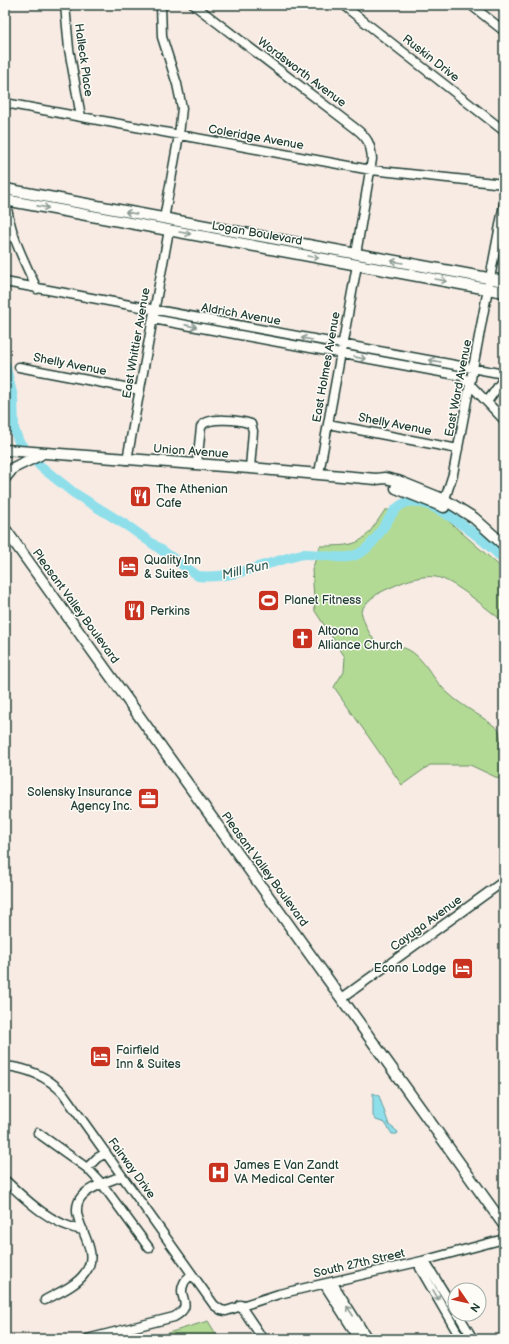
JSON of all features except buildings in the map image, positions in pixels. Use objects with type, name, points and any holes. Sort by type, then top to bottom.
[{"type":"main road","name":"Logan Boulevard","points":[[5,196],[164,219],[504,281]]},
{"type":"main road","name":"Logan Boulevard","points":[[5,196],[169,230],[504,292]]},
{"type":"main road","name":"Union Avenue","points":[[5,450],[40,454],[319,473],[376,479],[443,503],[478,523],[504,545]]},
{"type":"main road","points":[[5,478],[13,468],[40,454]]},
{"type":"main road","name":"Pleasant Valley Boulevard","points":[[5,528],[504,1225]]},
{"type":"street","name":"Halleck Place","points":[[65,5],[69,49],[81,117]]},
{"type":"street","points":[[161,5],[162,37],[182,108],[179,135],[164,219]]},
{"type":"street","name":"Wordsworth Avenue","points":[[194,5],[362,134],[371,147],[371,170],[356,254]]},
{"type":"street","name":"Ruskin Drive","points":[[343,5],[504,131]]},
{"type":"street","points":[[471,5],[504,31]]},
{"type":"street","name":"Coleridge Avenue","points":[[5,103],[371,170],[504,184]]},
{"type":"street","points":[[5,196],[7,215],[16,244],[37,289]]},
{"type":"street","name":"East Ward Avenue","points":[[443,503],[453,474],[489,290],[504,204]]},
{"type":"street","name":"East Whittier Avenue","points":[[127,460],[169,230]]},
{"type":"street","name":"East Holmes Avenue","points":[[319,473],[357,265]]},
{"type":"street","name":"Aldrich Avenue","points":[[5,282],[153,315],[341,354],[462,376],[504,420]]},
{"type":"street","name":"Aldrich Avenue","points":[[153,315],[342,345],[504,374]]},
{"type":"street","name":"Shelly Avenue","points":[[19,367],[140,390]]},
{"type":"street","points":[[487,402],[504,378]]},
{"type":"street","points":[[197,464],[201,427],[203,422],[209,420],[244,422],[250,424],[253,431],[250,468]]},
{"type":"street","name":"Shelly Avenue","points":[[328,424],[458,449]]},
{"type":"street","name":"Cayuga Avenue","points":[[342,998],[504,882]]},
{"type":"street","name":"Fairway Drive","points":[[5,1066],[27,1069],[42,1076],[57,1087],[70,1102],[214,1305],[221,1310]]},
{"type":"street","points":[[38,1133],[87,1168],[102,1184],[149,1248]]},
{"type":"street","points":[[87,1168],[97,1158],[106,1153]]},
{"type":"street","points":[[45,1300],[78,1281],[86,1273],[91,1261],[90,1247],[76,1214],[77,1202],[82,1195],[102,1184],[122,1176]]},
{"type":"street","points":[[5,1180],[30,1204],[70,1228],[83,1230]]},
{"type":"street","name":"South 27th Street","points":[[221,1310],[422,1261],[504,1239]]},
{"type":"street","points":[[447,1297],[428,1265],[422,1261],[420,1268],[461,1339]]},
{"type":"street","points":[[87,1339],[174,1317],[183,1312],[185,1306],[182,1288],[184,1282],[192,1274]]},
{"type":"street","points":[[328,1283],[359,1339]]},
{"type":"street","points":[[328,1283],[368,1339]]},
{"type":"street","points":[[240,1305],[263,1339]]},
{"type":"street","points":[[463,1322],[473,1339]]},
{"type":"green space","points":[[413,504],[436,510],[504,570],[504,622],[461,589],[443,579],[436,577],[420,577],[399,584],[371,599],[361,611],[366,626],[381,648],[394,646],[405,648],[413,653],[421,660],[449,694],[499,730],[502,748],[504,751],[504,781],[470,765],[430,765],[402,785],[334,687],[344,671],[345,657],[315,611],[312,570],[320,546],[353,544],[360,541],[371,530],[385,510],[400,510]]},
{"type":"green space","points":[[208,1321],[219,1339],[148,1339]]},
{"type":"water","points":[[373,1093],[379,1096],[389,1125],[398,1132],[397,1134],[392,1134],[385,1123],[376,1120],[373,1116]]},
{"type":"waterway","name":"Mill Run","points":[[5,364],[13,397],[14,429],[19,442],[40,466],[74,493],[129,527],[198,576],[208,577],[229,574],[304,554],[338,557],[358,554],[369,546],[395,510],[408,502],[418,502],[431,506],[445,513],[486,543],[504,560]]},
{"type":"place","name":"The Athenian Cafe","points":[[141,496]]},
{"type":"place","name":"Quality Inn & Suites","points":[[129,567]]},
{"type":"place","name":"Planet Fitness","points":[[269,600]]},
{"type":"place","name":"Perkins","points":[[135,611]]},
{"type":"place","name":"Altoona Alliance Church","points":[[302,638]]},
{"type":"place","name":"Solensky Insurance Agency Inc.","points":[[148,799]]},
{"type":"place","name":"Econo Lodge","points":[[462,968]]},
{"type":"place","name":"Fairfield Inn & Suites","points":[[100,1057]]},
{"type":"place","name":"James E Van Zandt VA Medical Center","points":[[219,1172]]}]
